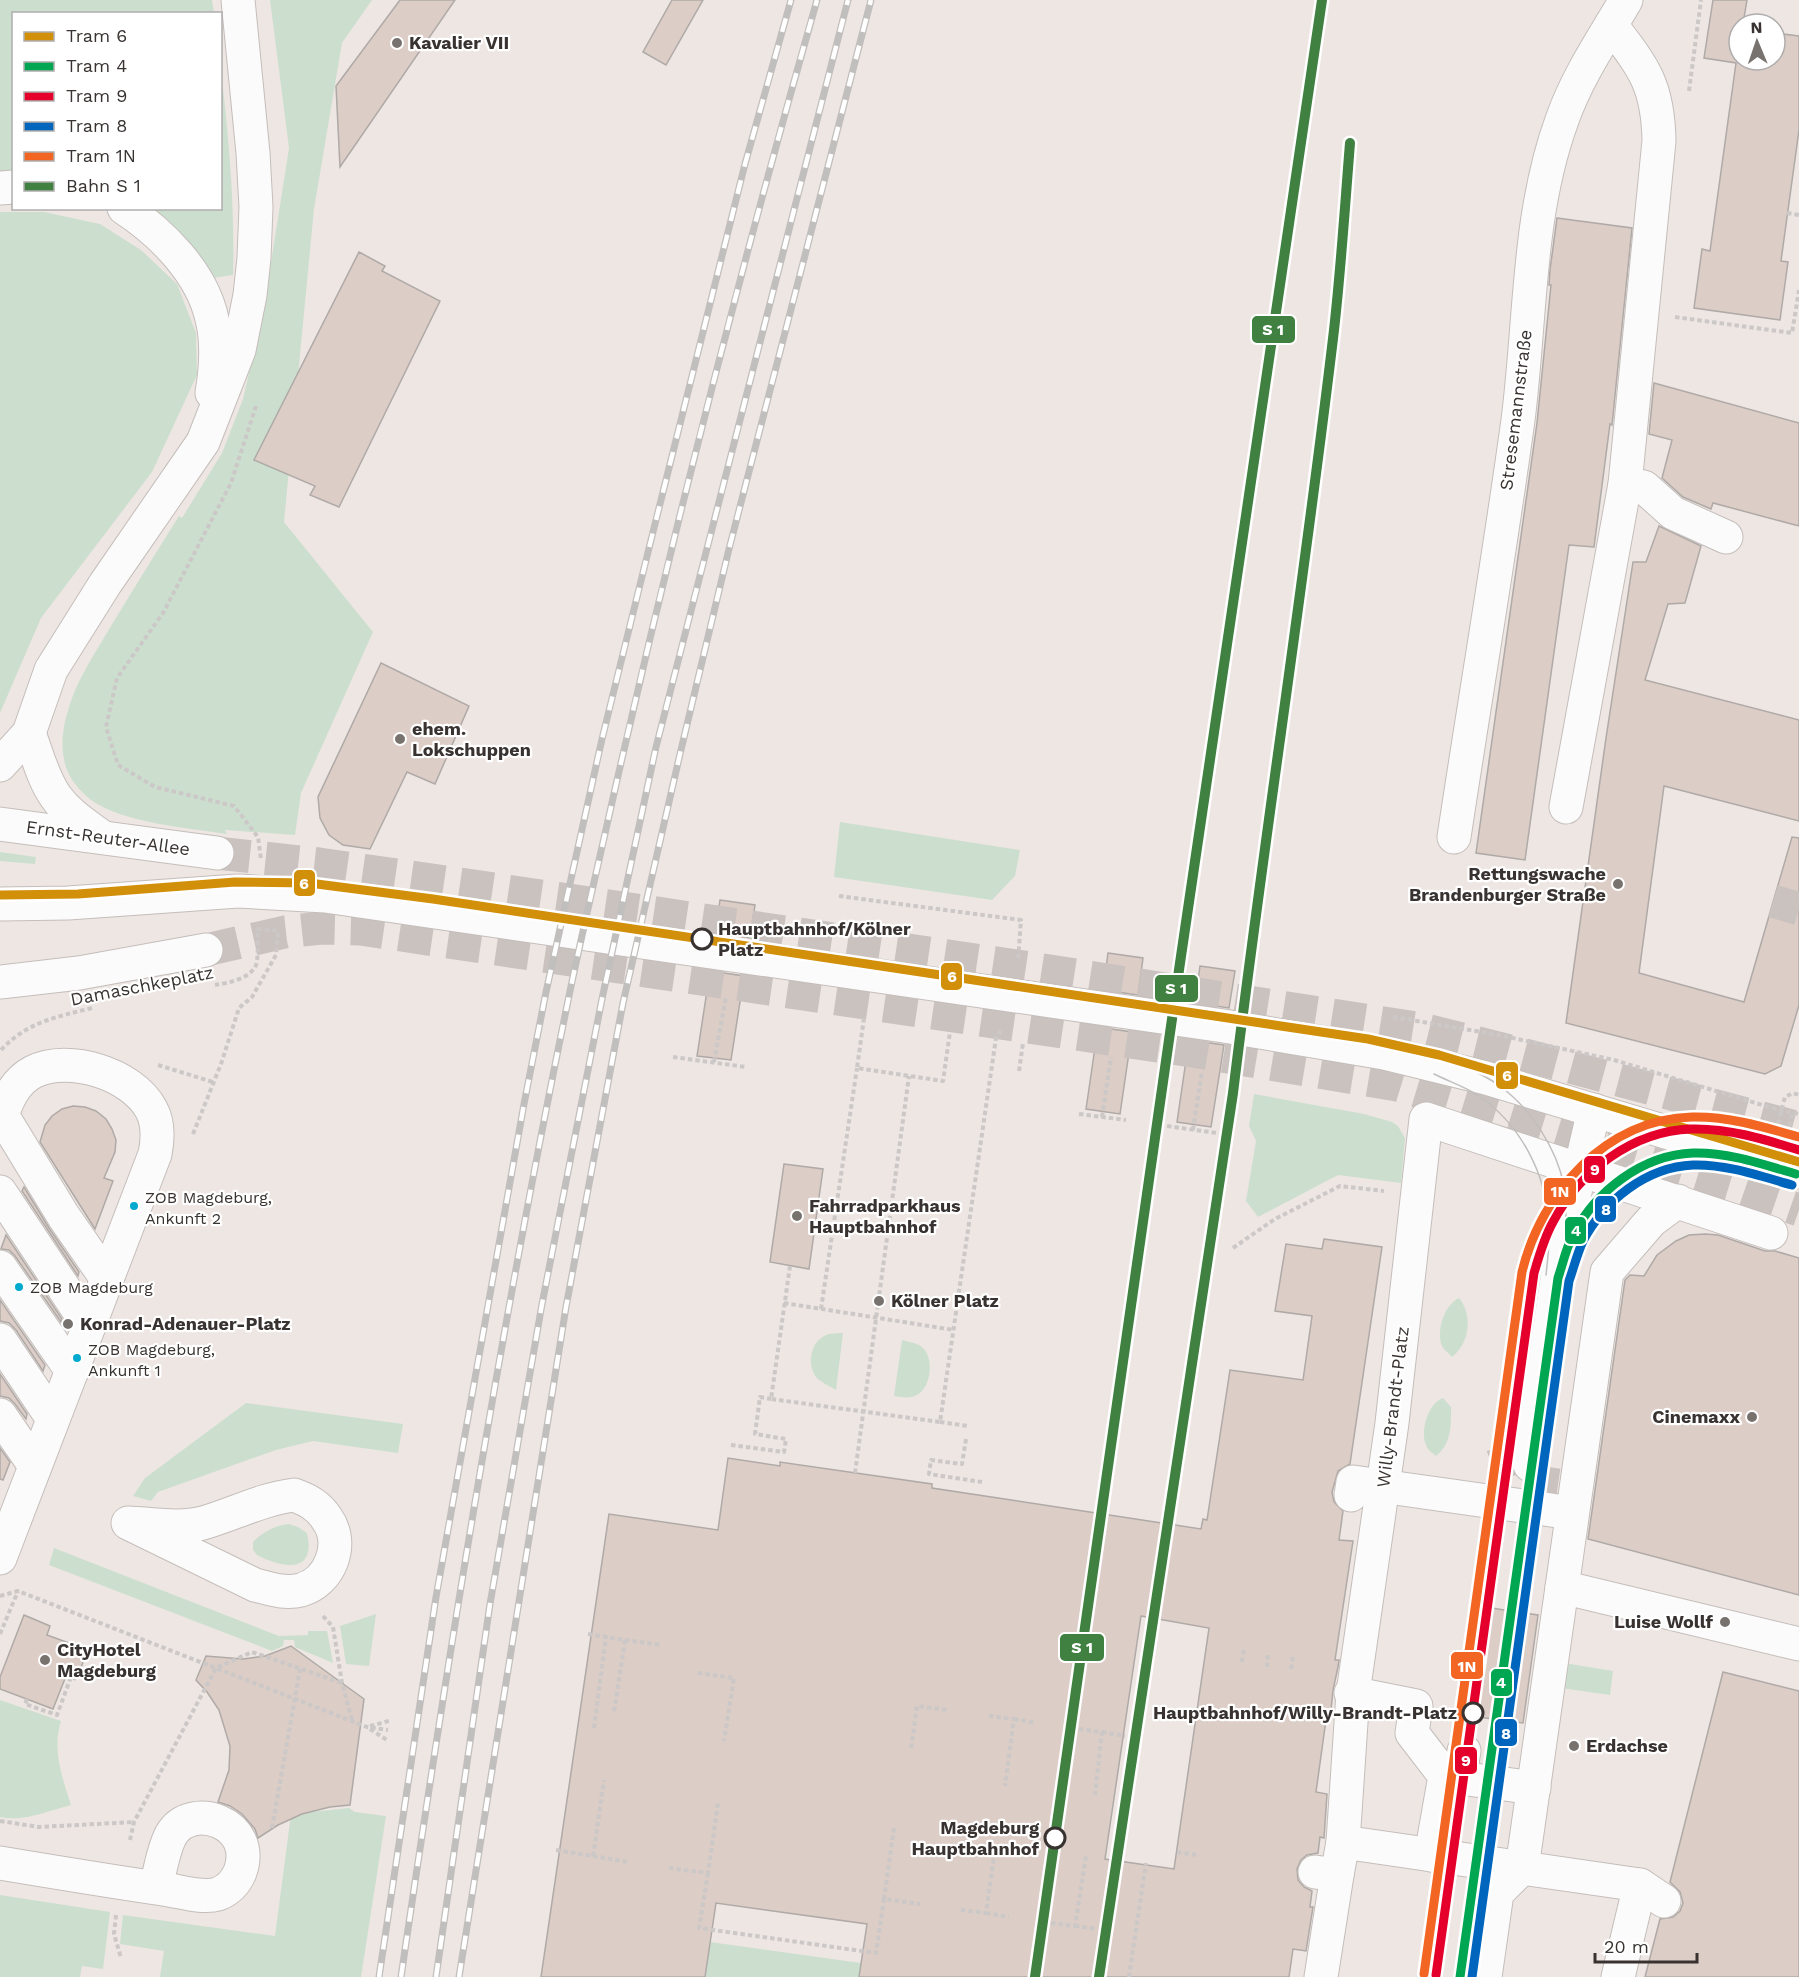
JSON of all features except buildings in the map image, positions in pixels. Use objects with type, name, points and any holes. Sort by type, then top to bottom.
[{"type":"main road","points":[[0,765],[29,733],[51,670],[105,584],[203,442],[239,350],[247,313],[254,258],[256,207],[238,0]]},
{"type":"main road","points":[[1566,807],[1625,484],[1659,141],[1655,98],[1619,13]]},
{"type":"main road","name":"Stresemannstraße","points":[[1454,837],[1518,419],[1530,274],[1540,204],[1562,121],[1578,83],[1619,13]]},
{"type":"main road","points":[[127,210],[150,227],[194,276],[212,318],[215,351],[214,378],[203,442]]},
{"type":"main road","points":[[1625,484],[1644,488],[1673,513],[1726,537]]},
{"type":"main road","points":[[29,733],[48,783],[57,798],[71,813],[102,837]]},
{"type":"main road","name":"Ernst-Reuter-Allee","points":[[0,824],[217,853]]},
{"type":"main road","points":[[0,904],[68,903],[249,891],[366,900],[1235,1028],[1384,1053],[1486,1078],[1799,1172]]},
{"type":"main road","points":[[0,1003],[12,981],[79,973],[206,950]]},
{"type":"main road","points":[[0,1558],[8,1502],[35,1466],[72,1371],[155,1154],[157,1127],[151,1110],[138,1093],[107,1074],[83,1067],[56,1066],[33,1072],[10,1094],[1,1117],[64,1217],[107,1279]]},
{"type":"main road","points":[[1530,1464],[1565,1224],[1594,1110]]},
{"type":"main road","name":"Willy-Brandt-Platz","points":[[1321,1977],[1326,1874],[1343,1842],[1351,1702],[1383,1486],[1426,1119],[1580,1170]]},
{"type":"main road","points":[[1580,1170],[1771,1233]]},
{"type":"main road","points":[[0,1192],[89,1326]]},
{"type":"main road","points":[[1485,1977],[1497,1893],[1522,1868],[1518,1777],[1562,1587],[1556,1512],[1607,1272],[1651,1221],[1678,1201]]},
{"type":"main road","points":[[0,1267],[72,1371]]},
{"type":"main road","points":[[0,1340],[53,1419]]},
{"type":"main road","points":[[0,1415],[35,1466]]},
{"type":"main road","points":[[1351,1495],[1353,1482],[1556,1512]]},
{"type":"main road","points":[[294,1495],[308,1500],[320,1509],[333,1529],[334,1553],[326,1574],[300,1590],[277,1591],[255,1585],[128,1523],[179,1526],[202,1523],[277,1497],[294,1495]]},
{"type":"main road","points":[[1562,1587],[1799,1644]]},
{"type":"main road","points":[[1351,1702],[1416,1706],[1412,1733],[1456,1768],[1518,1777]]},
{"type":"main road","points":[[1431,1855],[1456,1768]]},
{"type":"main road","points":[[1343,1842],[1522,1868],[1652,1893],[1618,1977]]},
{"type":"main road","points":[[0,1863],[119,1897],[156,1888]]},
{"type":"path","points":[[1688,93],[1701,0]]},
{"type":"path","points":[[1787,213],[1799,215]]},
{"type":"path","points":[[1670,316],[1792,333],[1799,290]]},
{"type":"path","points":[[231,483],[163,613],[117,678],[106,727],[118,765],[155,787],[234,806],[258,837],[261,860]]},
{"type":"path","points":[[840,896],[1021,920],[1018,961]]},
{"type":"path","name":"Damaschkeplatz","points":[[204,987],[246,976],[256,965],[258,929]]},
{"type":"path","points":[[192,1137],[221,1064],[239,1008],[252,997],[276,956],[278,932]]},
{"type":"path","points":[[714,1062],[726,997]]},
{"type":"path","name":"Damaschkeplatz","points":[[1,1049],[20,1032],[55,1017],[96,1007]]},
{"type":"path","points":[[821,1309],[864,1018]]},
{"type":"path","points":[[857,1068],[943,1081],[950,1032]]},
{"type":"path","points":[[940,1422],[996,1038]]},
{"type":"path","points":[[1019,1071],[1023,1043]]},
{"type":"path","points":[[673,1057],[746,1067]]},
{"type":"path","points":[[1102,1117],[1111,1057]]},
{"type":"path","points":[[1194,1130],[1202,1071]]},
{"type":"path","points":[[855,1473],[909,1076]]},
{"type":"path","points":[[1793,1093],[1799,1095]]},
{"type":"path","points":[[1793,1113],[1799,1114]]},
{"type":"path","points":[[1079,1114],[1126,1120]]},
{"type":"path","points":[[1167,1126],[1217,1133]]},
{"type":"path","points":[[1233,1248],[1275,1220],[1340,1186],[1374,1190]]},
{"type":"path","points":[[771,1399],[790,1266]]},
{"type":"path","points":[[784,1303],[954,1330]]},
{"type":"path","points":[[731,1445],[784,1452],[786,1439],[755,1434],[760,1397],[968,1426]]},
{"type":"path","points":[[966,1439],[962,1464],[931,1460],[929,1474],[982,1482]]},
{"type":"path","points":[[0,1634],[18,1591]]},
{"type":"path","points":[[0,1596],[18,1591],[352,1720],[387,1740]]},
{"type":"path","points":[[335,1634],[342,1683],[352,1720]]},
{"type":"path","points":[[588,1634],[661,1645]]},
{"type":"path","points":[[594,1728],[606,1637]]},
{"type":"path","points":[[614,1713],[625,1640]]},
{"type":"path","points":[[1242,1662],[1244,1648]]},
{"type":"path","points":[[121,1958],[114,1934],[134,1822],[216,1668],[252,1652],[342,1683]]},
{"type":"path","points":[[1267,1667],[1269,1652]]},
{"type":"path","points":[[1292,1669],[1293,1656]]},
{"type":"path","points":[[280,1779],[300,1669]]},
{"type":"path","points":[[698,1673],[734,1678],[724,1742]]},
{"type":"path","points":[[27,1699],[25,1704],[57,1715],[71,1677],[76,1679]]},
{"type":"path","points":[[911,1748],[917,1706],[948,1710]]},
{"type":"path","points":[[989,1716],[1036,1723]]},
{"type":"path","points":[[1005,1786],[1014,1719]]},
{"type":"path","points":[[367,1727],[389,1721]]},
{"type":"path","points":[[367,1727],[388,1730]]},
{"type":"path","points":[[1079,1729],[1125,1736]]},
{"type":"path","points":[[1095,1795],[1102,1732]]},
{"type":"path","points":[[593,1856],[604,1780]]},
{"type":"path","points":[[718,1803],[699,1928],[876,1953],[894,1828]]},
{"type":"path","points":[[0,1821],[39,1827],[134,1822]]},
{"type":"path","points":[[986,1913],[996,1843]]},
{"type":"path","points":[[556,1850],[629,1862]]},
{"type":"path","points":[[1177,1852],[1197,1855]]},
{"type":"path","points":[[1075,1926],[1086,1856]]},
{"type":"path","points":[[1129,1977],[1146,1863]]},
{"type":"path","points":[[669,1868],[708,1873]]},
{"type":"path","points":[[884,1899],[920,1904]]},
{"type":"path","points":[[962,1910],[1009,1917]]},
{"type":"path","points":[[1051,1923],[1097,1929]]},
{"type":"green space","points":[[0,0],[212,0],[214,12],[12,12],[12,171],[0,172]]},
{"type":"green space","points":[[270,0],[372,0],[342,43],[314,209],[284,522],[373,632],[301,793],[295,835],[225,830],[227,834],[156,823],[104,808],[82,792],[70,777],[65,765],[63,748],[67,714],[83,674],[179,516],[182,518],[222,453],[243,399],[264,307],[289,148]]},
{"type":"green space","points":[[222,78],[231,173],[233,275],[212,278],[200,258],[170,223],[153,210],[222,210]]},
{"type":"green space","points":[[0,212],[44,212],[100,224],[141,250],[177,284],[196,333],[197,375],[152,472],[41,618],[0,713]]},
{"type":"green space","points":[[840,822],[1020,850],[1015,876],[992,900],[834,877]]},
{"type":"green space","points":[[0,852],[36,857],[35,864],[0,861]]},
{"type":"green space","points":[[1254,1094],[1364,1114],[1392,1122],[1398,1126],[1405,1138],[1401,1183],[1338,1175],[1258,1217],[1246,1201],[1256,1141],[1249,1126]]},
{"type":"green space","points":[[1459,1298],[1466,1312],[1468,1329],[1463,1344],[1452,1357],[1442,1346],[1440,1333],[1445,1312]]},
{"type":"green space","points":[[843,1333],[836,1390],[816,1377],[811,1359],[814,1346],[818,1341],[831,1334]]},
{"type":"green space","points":[[902,1340],[922,1347],[929,1360],[928,1380],[922,1391],[912,1397],[894,1396]]},
{"type":"green space","points":[[1443,1398],[1451,1407],[1450,1427],[1448,1440],[1436,1456],[1426,1445],[1424,1432],[1429,1411]]},
{"type":"green space","points":[[246,1403],[403,1424],[398,1453],[313,1441],[276,1450],[158,1492],[151,1501],[133,1496],[145,1478]]},
{"type":"green space","points":[[289,1524],[307,1533],[309,1547],[307,1556],[302,1562],[286,1565],[257,1555],[253,1550],[253,1542],[256,1539],[274,1528]]},
{"type":"green space","points":[[54,1548],[279,1636],[308,1635],[308,1631],[327,1631],[333,1663],[295,1647],[294,1640],[284,1640],[283,1646],[272,1651],[49,1565]]},
{"type":"green space","points":[[376,1614],[369,1666],[346,1664],[340,1626]]},
{"type":"green space","points":[[1564,1663],[1613,1671],[1610,1695],[1561,1688]]},
{"type":"green space","points":[[0,1700],[61,1721],[58,1732],[58,1753],[71,1805],[27,1817],[0,1817]]},
{"type":"green space","points":[[349,1808],[355,1812],[386,1816],[361,1977],[160,1977],[164,1951],[120,1944],[123,1915],[275,1936],[291,1814]]},
{"type":"green space","points":[[0,1895],[110,1912],[103,1969],[82,1966],[80,1977],[0,1977]]},
{"type":"green space","points":[[710,1942],[861,1963],[859,1977],[705,1977]]},
{"type":"tunnel","points":[[217,853],[432,880],[1030,968],[1422,1029],[1799,1128]]},
{"type":"tunnel","points":[[1773,901],[1799,909]]},
{"type":"tunnel","points":[[206,950],[285,932],[322,928],[360,929],[1192,1051],[1397,1085],[1744,1191],[1799,1210]]},
{"type":"tunnel","points":[[1502,1445],[1516,1479],[1558,1485]]},
{"type":"tram line","name":"6","points":[[0,895],[78,894],[235,882],[309,883],[433,899],[1368,1039],[1439,1055],[1799,1162]]},
{"type":"tram line","points":[[1439,1055],[1479,1073],[1501,1087],[1523,1107],[1549,1144],[1561,1172],[1566,1210],[1560,1288]]},
{"type":"tram line","points":[[1434,1074],[1474,1093],[1494,1108],[1519,1136],[1529,1152],[1537,1169],[1547,1205],[1549,1237],[1546,1275]]},
{"type":"tram line","name":"1N","points":[[1424,1974],[1522,1272],[1531,1243],[1544,1215],[1561,1189],[1605,1146],[1632,1131],[1661,1121],[1705,1117],[1746,1123],[1799,1137]]},
{"type":"tram line","name":"9","points":[[1436,1975],[1534,1273],[1547,1234],[1564,1203],[1593,1171],[1610,1157],[1649,1137],[1670,1131],[1719,1130],[1759,1138],[1799,1150]]},
{"type":"tram line","name":"4","points":[[1460,1977],[1558,1278],[1566,1250],[1594,1204],[1622,1178],[1656,1160],[1693,1153],[1719,1154],[1796,1174]]},
{"type":"tram line","name":"8","points":[[1472,1977],[1569,1281],[1583,1241],[1602,1213],[1628,1189],[1643,1179],[1676,1167],[1718,1166],[1792,1185]]},
{"type":"railway","points":[[379,1977],[436,1597],[546,992],[602,739],[653,532],[745,164],[791,0]]},
{"type":"railway","points":[[401,1977],[438,1731],[499,1363],[574,972],[634,705],[683,503],[761,201],[817,0]]},
{"type":"railway","points":[[436,1977],[490,1604],[542,1304],[602,999],[656,747],[848,0]]},
{"type":"railway","points":[[459,1977],[566,1307],[623,1003],[729,549],[871,0]]},
{"type":"transit line","points":[[1035,1977],[1180,963],[1322,0]]},
{"type":"transit line","points":[[1099,1977],[1233,1093],[1322,426],[1341,260],[1350,143]]},
{"type":"place","name":"Kavalier VII","points":[[397,43]]},
{"type":"place","name":"ehem. Lokschuppen","points":[[400,739]]},
{"type":"place","name":"Rettungswache Brandenburger Straße","points":[[1618,884]]},
{"type":"place","name":"Hauptbahnhof/Kölner Platz","points":[[702,939]]},
{"type":"place","name":"ZOB Magdeburg, Ankunft 2","points":[[134,1206]]},
{"type":"place","name":"Fahrradparkhaus Hauptbahnhof","points":[[797,1216]]},
{"type":"place","name":"ZOB Magdeburg","points":[[19,1287]]},
{"type":"place","name":"Kölner Platz","points":[[879,1301]]},
{"type":"place","name":"Konrad-Adenauer-Platz","points":[[68,1324]]},
{"type":"place","name":"ZOB Magdeburg, Ankunft 1","points":[[77,1358]]},
{"type":"place","name":"Cinemaxx","points":[[1752,1417]]},
{"type":"place","name":"Luise Wollf","points":[[1725,1622]]},
{"type":"place","name":"CityHotel Magdeburg","points":[[45,1660]]},
{"type":"place","name":"Hauptbahnhof/Willy-Brandt-Platz","points":[[1473,1713]]},
{"type":"place","name":"Erdachse","points":[[1574,1746]]},
{"type":"place","name":"Magdeburg Hauptbahnhof","points":[[1055,1838]]}]
